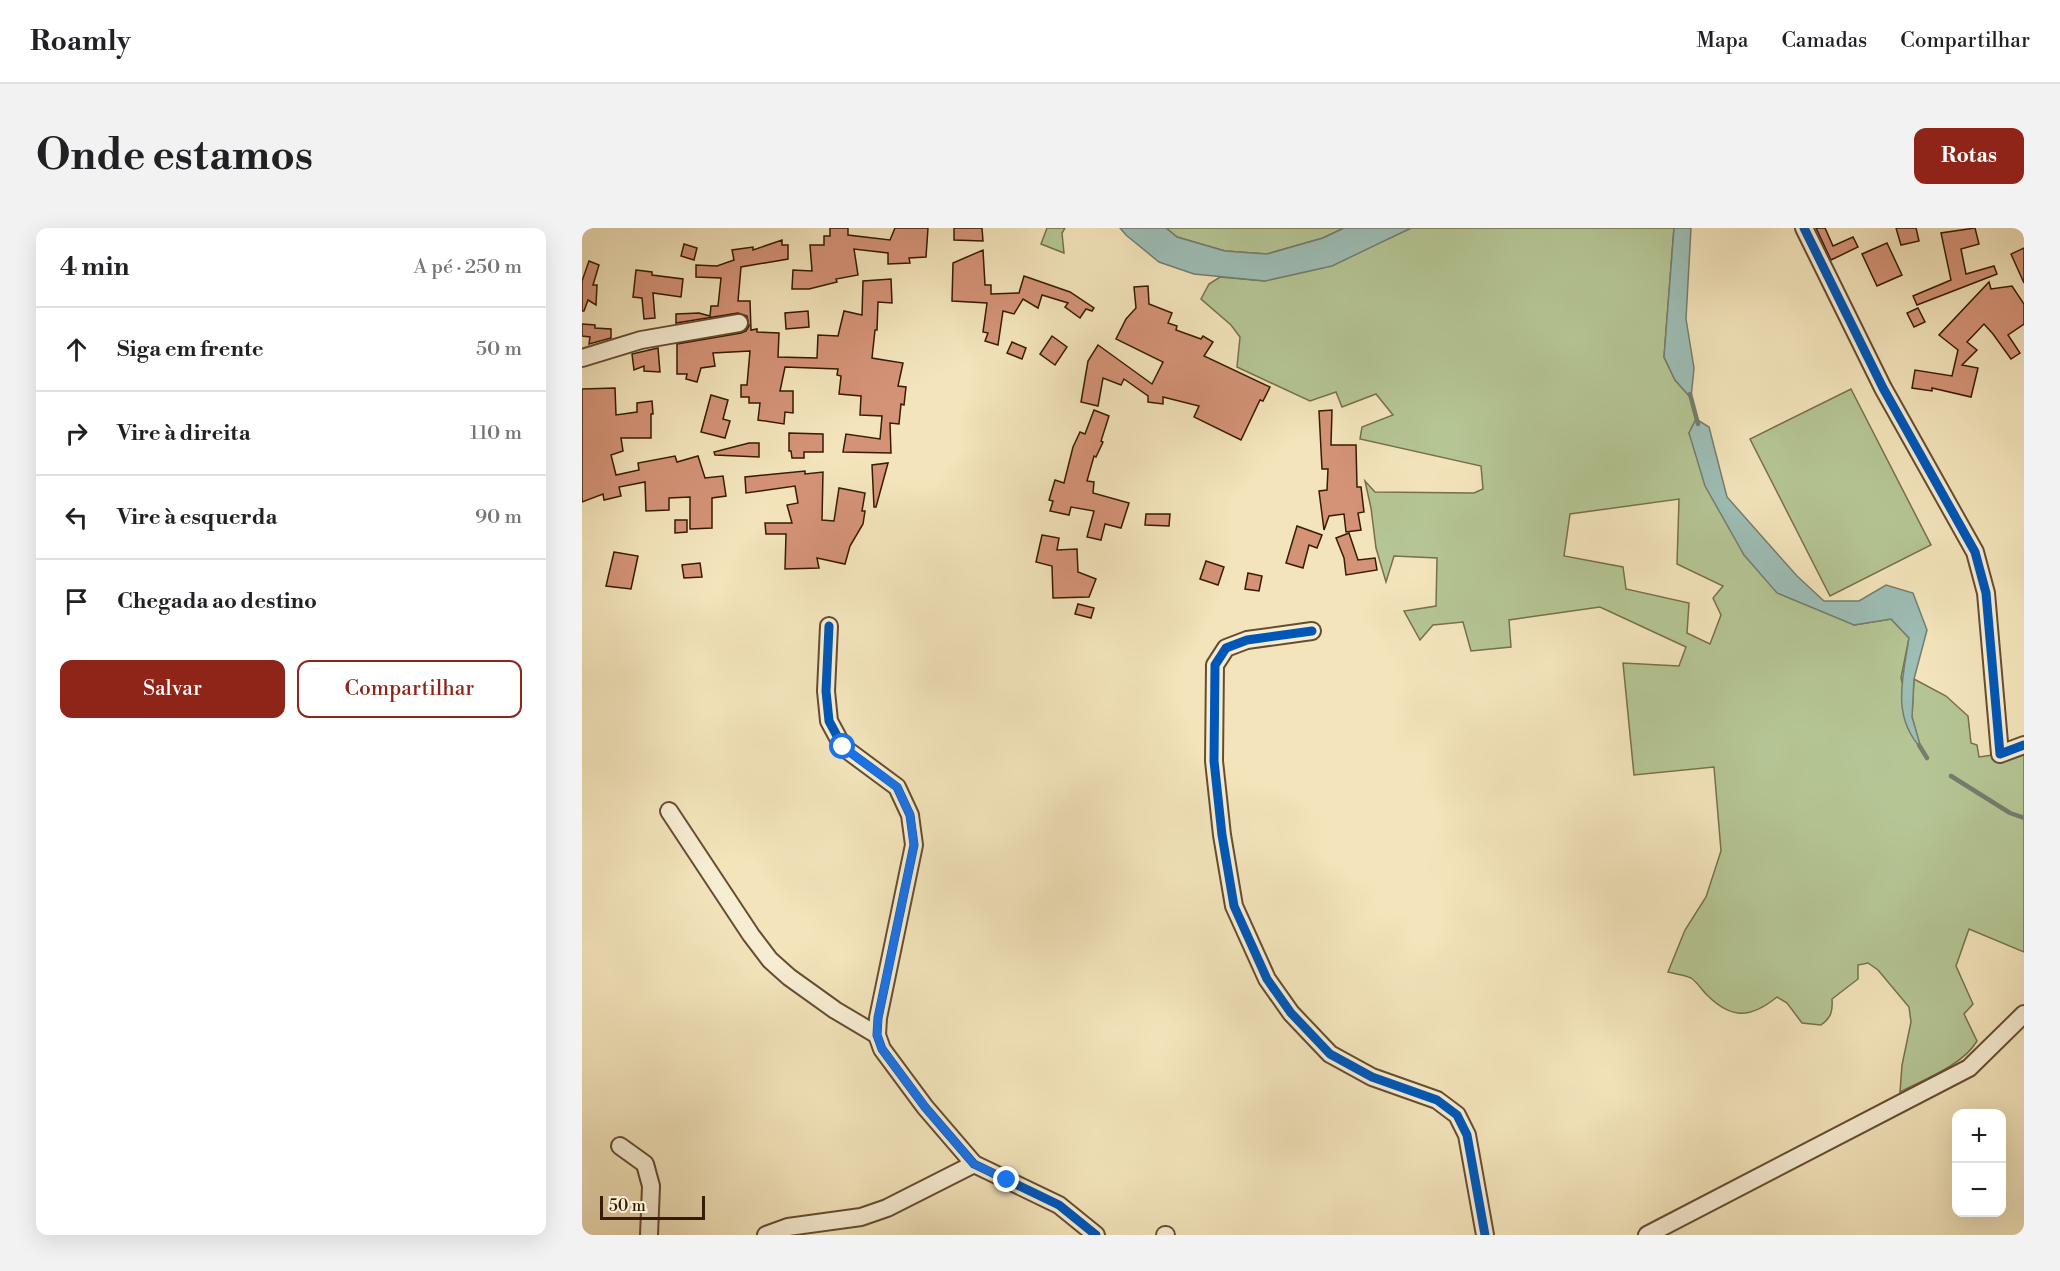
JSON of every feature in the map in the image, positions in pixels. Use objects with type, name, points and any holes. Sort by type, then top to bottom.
[{"type":"street","points":[[1804,228],[1883,388],[1975,552],[1986,593],[2000,754],[2024,746]]},
{"type":"street","points":[[582,357],[641,340],[739,323]]},
{"type":"street","points":[[829,626],[826,691],[829,721],[843,747],[897,787],[910,815],[914,845],[878,1018],[877,1035],[882,1049],[925,1107],[974,1164],[1059,1205],[1096,1235]]},
{"type":"street","points":[[1312,631],[1247,640],[1226,648],[1215,665],[1214,761],[1222,835],[1234,906],[1267,979],[1291,1013],[1330,1054],[1372,1077],[1437,1100],[1457,1115],[1467,1135],[1485,1235]]},
{"type":"street","points":[[669,811],[770,960],[789,977],[836,1010],[877,1035]]},
{"type":"street","points":[[1647,1235],[1676,1229],[1969,1068],[2024,1014]]},
{"type":"street","points":[[620,1146],[645,1164],[651,1186],[650,1235]]},
{"type":"street","points":[[766,1235],[788,1227],[861,1217],[887,1208],[974,1164]]},
{"type":"green space","points":[[1047,228],[1065,228],[1062,233],[1064,253],[1041,244]]},
{"type":"green space","points":[[1166,228],[1344,228],[1323,238],[1267,254],[1225,251],[1177,237]]},
{"type":"green space","points":[[1411,228],[1674,228],[1664,357],[1675,380],[1691,398],[1696,419],[1689,433],[1744,555],[1854,625],[1891,619],[1909,638],[1901,678],[1920,747],[1912,717],[1914,679],[1946,696],[1968,716],[1971,743],[1977,745],[1979,757],[2000,754],[2024,745],[2024,952],[1969,929],[1956,966],[1973,1004],[1964,1014],[1977,1041],[1971,1050],[1953,1064],[1900,1092],[1902,1065],[1911,1022],[1909,1007],[1878,970],[1868,963],[1858,965],[1858,979],[1832,999],[1831,1014],[1821,1025],[1802,1023],[1787,1003],[1777,997],[1759,1009],[1742,1013],[1733,1012],[1716,1003],[1691,978],[1668,972],[1685,930],[1706,897],[1721,851],[1714,767],[1634,775],[1623,663],[1679,666],[1686,647],[1600,607],[1509,620],[1511,647],[1471,651],[1463,622],[1433,625],[1420,640],[1404,611],[1436,606],[1437,558],[1394,556],[1386,582],[1376,548],[1365,481],[1375,492],[1474,493],[1483,489],[1481,466],[1360,439],[1362,427],[1393,415],[1376,394],[1342,407],[1336,392],[1310,401],[1237,367],[1240,337],[1231,325],[1201,299],[1209,284],[1220,277],[1265,281],[1392,237]],"holes":[[[1679,499],[1677,564],[1723,586],[1713,598],[1721,615],[1710,644],[1687,633],[1689,603],[1626,589],[1623,567],[1564,556],[1570,514]]]},
{"type":"green space","points":[[1851,389],[1931,545],[1830,596],[1750,439]]},
{"type":"water","points":[[1120,228],[1166,228],[1177,237],[1225,251],[1267,254],[1323,238],[1344,228],[1411,228],[1332,266],[1265,281],[1194,274],[1159,262]]},
{"type":"water","points":[[1674,228],[1691,228],[1686,319],[1694,368],[1691,398],[1675,380],[1664,357]]},
{"type":"water","points":[[1696,419],[1709,427],[1727,497],[1797,576],[1824,601],[1859,601],[1886,585],[1913,593],[1927,630],[1914,679],[1912,717],[1921,748],[1912,736],[1902,709],[1902,682],[1909,638],[1891,619],[1854,625],[1777,593],[1744,555],[1705,486],[1689,433]]},
{"type":"building","points":[[830,228],[848,228],[848,235],[890,240],[895,228],[928,228],[926,257],[909,258],[910,263],[888,264],[888,253],[854,249],[858,275],[836,279],[837,282],[809,289],[792,289],[793,270],[812,271],[810,245],[824,245],[824,236],[830,236]]},
{"type":"building","points":[[954,228],[982,228],[983,241],[954,240]]},
{"type":"building","points":[[1816,228],[1825,228],[1833,246],[1853,237],[1858,247],[1831,260]]},
{"type":"building","points":[[1896,228],[1916,228],[1919,241],[1901,245]]},
{"type":"building","points":[[1975,228],[1979,244],[1961,249],[1966,274],[1994,266],[1997,274],[1917,305],[1913,296],[1951,280],[1941,233]]},
{"type":"building","points":[[782,240],[782,245],[788,245],[788,259],[741,267],[738,301],[750,301],[751,330],[779,333],[778,357],[817,358],[818,335],[838,336],[844,311],[862,315],[863,281],[891,279],[892,303],[878,302],[877,330],[875,330],[872,358],[903,363],[898,386],[906,387],[904,405],[901,404],[899,424],[890,423],[891,453],[843,452],[846,434],[880,439],[882,416],[860,415],[861,396],[839,394],[841,376],[837,375],[838,369],[785,367],[780,391],[793,391],[793,413],[785,412],[784,424],[758,420],[760,403],[749,403],[749,397],[741,397],[741,385],[747,385],[750,351],[713,353],[715,366],[701,368],[697,382],[686,379],[687,374],[677,374],[677,344],[741,333],[749,326],[747,316],[738,313],[676,323],[676,314],[699,313],[710,316],[711,306],[718,306],[721,278],[696,277],[696,265],[717,266],[734,260],[732,250],[753,247],[753,250]]},
{"type":"building","points":[[1887,243],[1902,275],[1877,286],[1862,254]]},
{"type":"building","points":[[684,244],[697,248],[694,260],[681,256]]},
{"type":"building","points":[[2024,248],[2024,283],[2011,254]]},
{"type":"building","points":[[983,250],[985,285],[991,285],[991,294],[1019,293],[1024,276],[1070,292],[1094,308],[1092,311],[1086,309],[1080,318],[1065,307],[1068,303],[1042,295],[1038,308],[1023,299],[1014,314],[1003,311],[998,345],[985,341],[988,333],[983,332],[987,303],[952,301],[953,263]]},
{"type":"building","points":[[589,261],[599,265],[593,285],[597,285],[596,305],[588,300],[582,311],[582,281]]},
{"type":"building","points":[[636,270],[652,272],[652,275],[683,279],[681,297],[653,293],[655,318],[644,319],[642,298],[633,297]]},
{"type":"building","points":[[1989,282],[1991,289],[2012,286],[2024,304],[2024,324],[2008,335],[2020,353],[2011,359],[1984,324],[1967,342],[1977,350],[1962,365],[1978,368],[1971,397],[1932,388],[1932,391],[1912,388],[1915,370],[1952,376],[1958,350],[1939,335]]},
{"type":"building","points":[[1148,286],[1149,304],[1172,313],[1168,323],[1177,326],[1176,330],[1201,339],[1203,336],[1213,342],[1204,356],[1270,387],[1263,401],[1260,400],[1241,440],[1194,417],[1199,406],[1163,397],[1163,404],[1148,402],[1148,396],[1124,379],[1121,385],[1103,378],[1098,406],[1081,402],[1088,361],[1098,345],[1152,384],[1163,362],[1116,339],[1126,319],[1136,308],[1134,287]]},
{"type":"building","points":[[1918,308],[1925,322],[1914,327],[1907,313]]},
{"type":"building","points":[[808,311],[809,327],[786,329],[785,313]]},
{"type":"building","points":[[582,324],[611,329],[611,338],[589,344],[590,337],[582,336]]},
{"type":"building","points":[[1052,336],[1067,347],[1055,365],[1040,354]]},
{"type":"building","points":[[1012,342],[1026,348],[1022,359],[1007,353]]},
{"type":"building","points":[[658,348],[660,372],[644,371],[644,366],[634,370],[632,354]]},
{"type":"building","points":[[615,388],[616,415],[637,412],[637,403],[652,401],[653,414],[651,414],[651,438],[621,438],[623,451],[611,455],[616,475],[639,470],[638,463],[675,456],[677,462],[698,456],[705,478],[723,476],[726,496],[712,498],[712,528],[690,529],[690,497],[669,498],[669,510],[646,511],[645,482],[619,487],[621,496],[604,500],[603,494],[582,502],[582,389]]},
{"type":"building","points":[[711,395],[728,400],[723,419],[730,421],[725,438],[701,432]]},
{"type":"building","points":[[1094,410],[1109,416],[1101,441],[1103,442],[1096,457],[1094,456],[1087,481],[1094,482],[1093,493],[1129,503],[1121,528],[1105,524],[1101,540],[1087,537],[1094,511],[1071,507],[1069,515],[1050,511],[1053,501],[1049,500],[1055,480],[1064,483],[1073,447],[1080,432],[1085,434]]},
{"type":"building","points":[[1332,410],[1331,445],[1356,445],[1357,487],[1361,487],[1364,512],[1358,513],[1361,530],[1346,532],[1344,514],[1329,516],[1324,530],[1319,491],[1327,490],[1328,469],[1322,469],[1319,411]]},
{"type":"building","points":[[789,433],[823,434],[823,452],[804,452],[804,458],[792,458],[791,451],[789,451]]},
{"type":"building","points":[[749,443],[759,443],[759,457],[715,455],[714,452]]},
{"type":"building","points":[[888,463],[876,507],[874,507],[872,465]]},
{"type":"building","points":[[805,471],[805,474],[823,472],[822,520],[834,521],[839,488],[865,493],[862,511],[865,511],[863,524],[850,546],[845,564],[817,558],[819,568],[785,569],[786,534],[766,534],[765,523],[792,523],[787,505],[798,503],[795,486],[746,493],[745,477]]},
{"type":"building","points":[[1146,514],[1170,514],[1169,526],[1145,525]]},
{"type":"building","points":[[675,520],[687,520],[687,532],[675,533]]},
{"type":"building","points":[[1297,526],[1322,535],[1317,548],[1309,545],[1303,568],[1286,563]]},
{"type":"building","points":[[1349,533],[1358,560],[1375,558],[1377,570],[1346,575],[1344,558],[1336,538]]},
{"type":"building","points":[[1042,535],[1059,538],[1057,550],[1077,549],[1078,572],[1096,579],[1089,597],[1053,598],[1052,566],[1036,562]]},
{"type":"building","points":[[614,552],[638,556],[631,589],[606,586]]},
{"type":"building","points":[[1206,561],[1224,567],[1218,585],[1200,579]]},
{"type":"building","points":[[700,563],[702,577],[684,578],[682,565]]},
{"type":"building","points":[[1248,573],[1262,576],[1259,591],[1245,589]]},
{"type":"building","points":[[1078,604],[1094,608],[1091,618],[1075,614]]},
{"type":"waterway","points":[[1690,394],[1698,424]]},
{"type":"waterway","points":[[1919,745],[1927,758]]},
{"type":"waterway","points":[[1951,776],[2010,813],[2024,818]]},
{"type":"cycle path","points":[[1804,228],[1883,388],[1975,552],[1986,593],[2000,754],[2024,745]]},
{"type":"cycle path","points":[[829,626],[826,691],[829,721],[843,747],[897,787],[910,815],[914,845],[878,1018],[877,1035],[882,1049],[925,1107],[974,1164],[1059,1205],[1096,1235]]},
{"type":"cycle path","points":[[1312,631],[1247,640],[1226,648],[1215,665],[1214,761],[1222,835],[1234,906],[1267,979],[1291,1013],[1330,1054],[1372,1077],[1437,1100],[1457,1115],[1467,1135],[1485,1235]]},
{"type":"route","points":[[843,747],[897,787],[910,815],[914,845],[878,1018],[877,1035],[882,1049],[925,1107],[974,1164],[1007,1180]]}]
